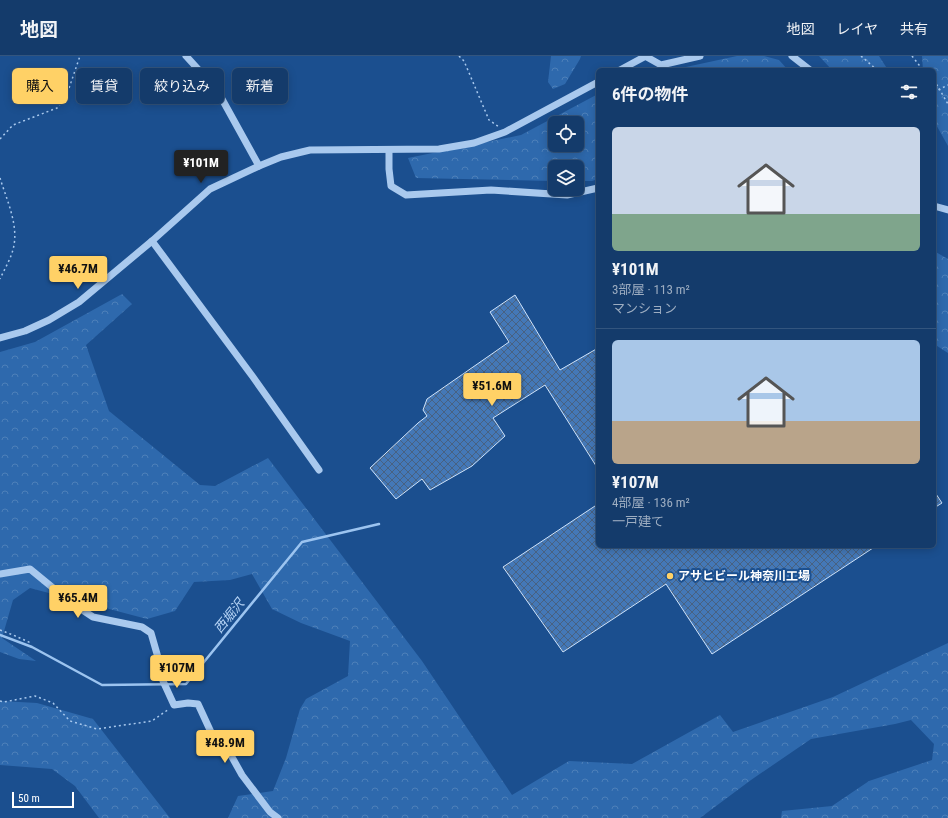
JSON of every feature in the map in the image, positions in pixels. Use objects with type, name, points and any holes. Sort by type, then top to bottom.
[{"type":"street","points":[[186,56],[216,90],[259,166]]},
{"type":"street","points":[[624,68],[646,56],[661,65],[700,56]]},
{"type":"street","points":[[792,56],[807,68]]},
{"type":"street","points":[[0,338],[25,331],[49,320],[79,302],[152,241],[210,189],[281,156],[310,150],[389,150],[439,148],[474,143],[505,132],[596,83]]},
{"type":"street","points":[[389,150],[391,186],[406,195],[491,190],[567,196],[596,189]]},
{"type":"street","points":[[936,207],[948,210]]},
{"type":"street","points":[[152,241],[253,377],[319,470]]},
{"type":"street","points":[[0,574],[30,569],[69,602],[93,617],[142,627],[151,633],[159,661],[162,681],[174,705],[188,703],[198,704],[216,743],[228,750],[242,775],[270,812],[278,818]]},
{"type":"path","points":[[0,139],[13,125],[57,108],[66,96],[80,56]]},
{"type":"path","points":[[458,56],[464,61],[489,120],[505,132]]},
{"type":"path","points":[[861,56],[875,68]]},
{"type":"path","points":[[912,56],[921,68]]},
{"type":"path","points":[[936,83],[948,104]]},
{"type":"path","points":[[936,91],[948,85]]},
{"type":"path","points":[[0,178],[14,225],[14,244],[10,259],[0,279]]},
{"type":"path","points":[[0,630],[13,634],[31,643]]},
{"type":"path","points":[[0,701],[4,702],[35,696],[53,703],[70,721],[97,729],[152,721],[174,705]]},
{"type":"green space","points":[[551,56],[581,56],[565,84],[553,89],[548,82]]},
{"type":"green space","points":[[737,56],[764,56],[779,60],[786,68],[681,68]]},
{"type":"green space","points":[[819,56],[879,56],[887,68],[830,68]]},
{"type":"green space","points":[[922,56],[948,56],[948,146],[936,125],[936,68],[923,68]]},
{"type":"green space","points":[[596,95],[596,180],[584,181],[584,160],[548,160],[548,181],[416,178],[408,158],[521,135],[548,121],[548,152],[584,152],[584,116],[557,116]]},
{"type":"green space","points":[[936,252],[948,259],[948,353],[936,345]]},
{"type":"green space","points":[[122,294],[132,304],[86,345],[109,411],[200,485],[215,486],[268,458],[422,661],[512,795],[569,761],[632,764],[720,715],[733,732],[833,697],[948,643],[948,818],[781,818],[782,811],[832,806],[869,781],[932,760],[934,744],[911,720],[811,739],[751,780],[700,818],[228,818],[238,796],[273,791],[286,758],[300,709],[306,699],[348,676],[350,641],[301,623],[272,609],[252,574],[230,580],[194,582],[175,611],[147,619],[30,588],[13,600],[2,638],[36,661],[19,659],[0,652],[0,352],[35,342]]},
{"type":"green space","points":[[0,701],[37,703],[93,719],[170,818],[99,818],[75,786],[52,769],[0,765]]},
{"type":"building","points":[[515,295],[560,370],[596,349],[596,466],[545,385],[493,418],[505,436],[472,466],[430,490],[422,479],[396,499],[370,468],[427,416],[423,410],[427,399],[509,342],[490,312]]},
{"type":"building","points":[[936,494],[942,503],[936,507]]},
{"type":"building","name":"アサヒビール神奈川工場","points":[[596,505],[596,548],[873,548],[712,654],[666,584],[563,652],[503,567]]},
{"type":"waterway","name":"西堀沢","points":[[0,635],[32,647],[102,685],[186,684],[302,542],[379,524]]},
{"type":"place","name":"アサヒビール神奈川工場","points":[[670,576]]}]
